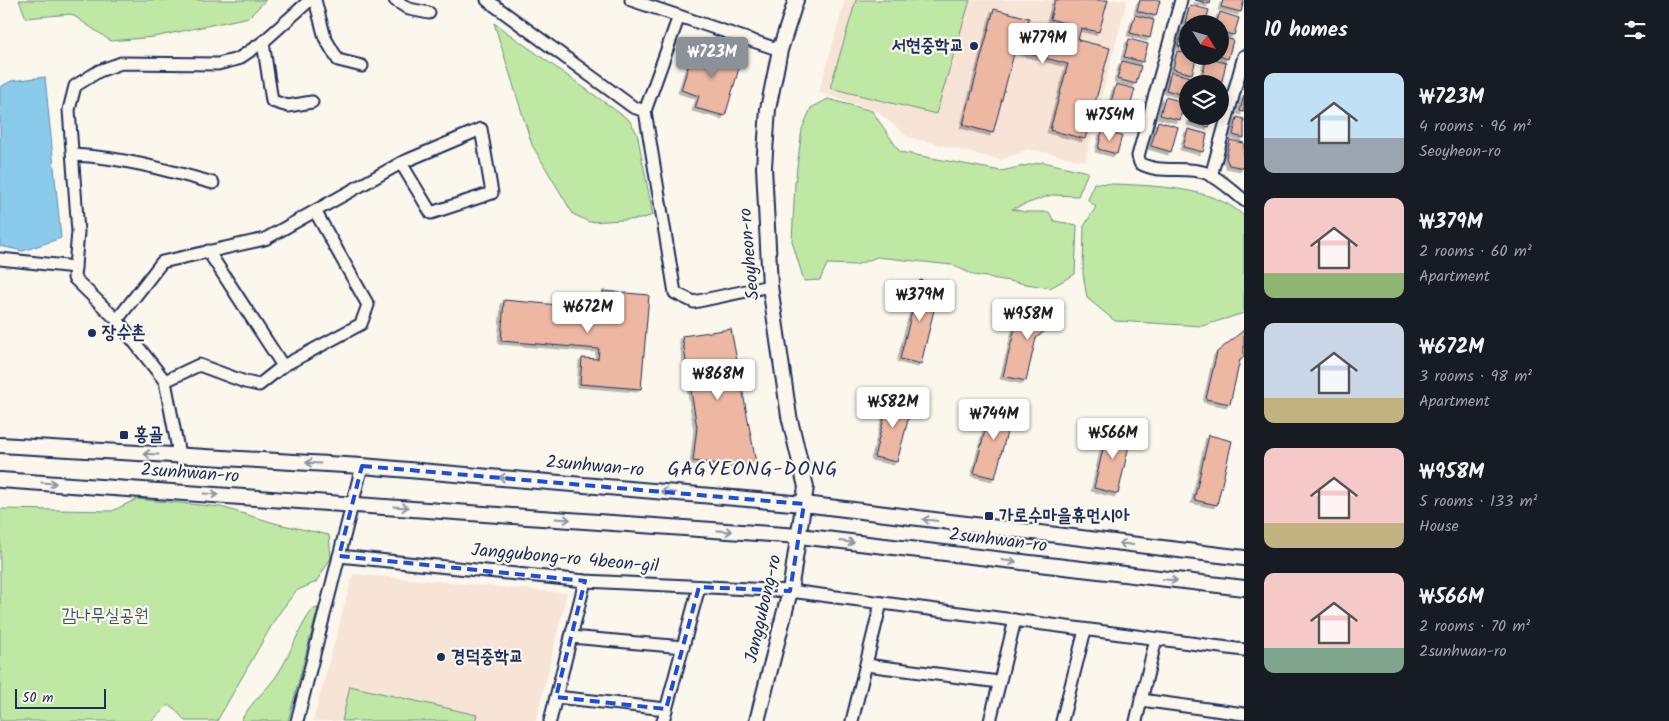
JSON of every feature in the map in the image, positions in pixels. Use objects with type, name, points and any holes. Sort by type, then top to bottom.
[{"type":"street","points":[[179,455],[165,381],[117,320],[74,278],[78,232],[70,110],[75,86],[99,72],[121,63],[218,64],[238,59],[263,42],[310,0]]},
{"type":"street","points":[[315,0],[325,38],[338,60],[362,66]]},
{"type":"street","points":[[395,0],[409,8],[429,13]]},
{"type":"street","points":[[487,0],[633,107],[646,111]]},
{"type":"street","points":[[631,0],[780,50]]},
{"type":"street","name":"Seoyheon-ro","points":[[796,0],[780,50],[768,109],[764,167],[770,286],[789,416],[806,488],[804,504]]},
{"type":"street","points":[[1180,0],[1138,156],[1140,163],[1146,167],[1193,170],[1211,176],[1244,200]]},
{"type":"street","points":[[679,16],[646,111],[675,293],[694,302],[770,286]]},
{"type":"street","points":[[263,42],[272,101],[288,106],[312,102]]},
{"type":"street","points":[[1211,176],[1244,56]]},
{"type":"street","points":[[117,320],[162,262],[266,239],[401,163],[481,130],[492,193],[431,214],[401,163]]},
{"type":"street","points":[[73,155],[103,156],[139,163],[213,184]]},
{"type":"street","points":[[165,381],[199,365],[245,382],[259,385],[283,366],[361,324],[368,305],[315,211]]},
{"type":"street","points":[[208,251],[283,366]]},
{"type":"street","points":[[0,259],[75,267]]},
{"type":"street","name":"2sunhwan-ro","points":[[0,445],[362,466],[804,504],[1244,558]]},
{"type":"street","points":[[297,721],[362,466]]},
{"type":"street","name":"2sunhwan-ro","points":[[0,480],[352,503],[799,536],[1244,588]]},
{"type":"street","name":"Janggubong-ro","points":[[757,721],[790,591],[804,504]]},
{"type":"street","name":"Janggubong-ro 4beon-gil","points":[[339,556],[585,581],[790,591],[1244,650]]},
{"type":"street","points":[[550,721],[585,581]]},
{"type":"street","points":[[663,721],[698,587]]},
{"type":"street","points":[[852,721],[881,603]]},
{"type":"street","points":[[990,721],[1015,620]]},
{"type":"street","points":[[1062,721],[1085,630]]},
{"type":"street","points":[[571,637],[683,647]]},
{"type":"street","points":[[1136,721],[1156,639]]},
{"type":"street","points":[[866,665],[999,682]]},
{"type":"street","points":[[556,697],[666,709]]},
{"type":"street","points":[[1141,700],[1244,714]]},
{"type":"highlighted area","points":[[362,466],[804,504],[790,591],[699,587],[666,709],[556,697],[585,581],[339,556]]},
{"type":"shaded area","name":"서현중학교","points":[[845,0],[1127,0],[1085,161],[1029,149],[1001,160],[908,137],[878,112],[819,92]]},
{"type":"shaded area","name":"경덕중학교","points":[[353,574],[567,593],[536,721],[313,721]]},
{"type":"green space","points":[[19,0],[266,0],[249,17],[154,37],[111,41],[71,14],[26,18]]},
{"type":"green space","points":[[856,0],[970,0],[936,114],[830,88]]},
{"type":"green space","points":[[494,23],[629,120],[637,133],[653,215],[641,219],[589,222],[573,214],[532,145]]},
{"type":"green space","points":[[828,99],[872,111],[900,152],[1001,171],[1043,162],[1088,172],[1078,196],[1051,195],[1012,209],[1025,212],[1049,212],[1054,221],[1077,225],[1075,274],[1050,288],[974,275],[952,265],[877,257],[856,265],[827,264],[820,280],[804,281],[792,241],[795,183],[802,129],[811,108]]},
{"type":"green space","points":[[1094,183],[1152,186],[1193,192],[1213,197],[1230,205],[1244,216],[1244,313],[1202,326],[1115,321],[1087,298],[1083,273],[1084,226],[1096,207],[1088,200]]},
{"type":"green space","name":"감나무실공원","points":[[137,499],[221,507],[278,524],[329,535],[331,558],[316,582],[296,591],[277,616],[217,721],[185,721],[175,709],[168,705],[152,721],[0,721],[0,509],[112,511]]},
{"type":"green space","points":[[318,608],[288,721],[241,721],[249,708],[275,678],[308,616],[313,609]]},
{"type":"green space","points":[[350,686],[477,715],[475,721],[342,721]]},
{"type":"water","points":[[45,77],[61,238],[23,251],[0,246],[0,87],[11,81]]},
{"type":"building","name":"서현중학교","points":[[1055,0],[1108,0],[1099,32],[1081,28],[1078,40],[1110,48],[1085,139],[1050,130],[1068,64],[1015,50],[993,133],[963,125],[994,9],[1029,18],[1027,29],[1064,38],[1068,24],[1050,19]]},
{"type":"building","points":[[1140,0],[1160,0],[1156,16],[1137,11]]},
{"type":"building","points":[[1195,0],[1211,0],[1210,4]]},
{"type":"building","points":[[1223,0],[1244,0],[1241,12],[1221,7]]},
{"type":"building","points":[[1190,5],[1209,10],[1208,15],[1187,15]]},
{"type":"building","points":[[1220,12],[1239,18],[1234,35],[1229,34],[1229,15],[1219,15]]},
{"type":"building","points":[[1135,15],[1154,20],[1150,38],[1130,33]]},
{"type":"building","points":[[1129,39],[1148,44],[1143,62],[1124,57]]},
{"type":"building","points":[[1229,39],[1233,40],[1229,55]]},
{"type":"building","points":[[700,45],[742,58],[725,116],[695,108],[699,96],[681,90],[693,51]]},
{"type":"building","points":[[1177,51],[1179,52],[1179,65],[1194,65],[1192,74],[1173,69]]},
{"type":"building","points":[[1122,61],[1141,66],[1136,84],[1117,79]]},
{"type":"building","points":[[1205,65],[1226,65],[1223,75],[1202,75]]},
{"type":"building","points":[[1171,72],[1182,75],[1179,75],[1179,94],[1166,90]]},
{"type":"building","points":[[1116,84],[1135,89],[1130,107],[1111,102]]},
{"type":"building","points":[[1244,95],[1244,112],[1240,111]]},
{"type":"building","points":[[1165,97],[1179,101],[1179,120],[1160,115]]},
{"type":"building","points":[[1109,107],[1129,112],[1124,130],[1104,125]]},
{"type":"building","points":[[1237,117],[1244,119],[1244,138],[1233,135]]},
{"type":"building","points":[[1158,121],[1178,127],[1171,152],[1151,146]]},
{"type":"building","points":[[1188,129],[1207,134],[1203,152],[1183,147]]},
{"type":"building","points":[[1102,131],[1122,136],[1117,154],[1098,149]]},
{"type":"building","points":[[1230,140],[1244,143],[1244,168],[1229,165],[1226,158]]},
{"type":"building","points":[[920,280],[940,285],[921,364],[900,359]]},
{"type":"building","points":[[603,291],[649,295],[641,389],[580,384],[582,358],[598,359],[599,349],[501,341],[504,300],[602,309]]},
{"type":"building","points":[[1049,301],[1062,317],[1036,338],[1026,381],[1003,376],[1015,328]]},
{"type":"building","points":[[731,329],[757,468],[693,461],[697,427],[682,336]]},
{"type":"building","points":[[1244,330],[1244,357],[1240,360],[1230,404],[1206,399],[1217,352]]},
{"type":"building","points":[[890,395],[913,401],[897,462],[874,457]]},
{"type":"building","points":[[992,404],[1013,409],[995,478],[974,473]]},
{"type":"building","points":[[1108,427],[1132,432],[1118,494],[1094,488]]},
{"type":"building","points":[[1209,435],[1232,441],[1217,505],[1194,500]]},
{"type":"place","name":"서현중학교","points":[[974,46]]},
{"type":"place","name":"장수촌","points":[[92,333]]},
{"type":"place","name":"홍골","points":[[124,435]]},
{"type":"place","name":"가로수마을휴먼시아","points":[[989,516]]},
{"type":"place","name":"경덕중학교","points":[[441,657]]},
{"type":"district","name":"GAGYEONG-DONG","points":[[753,470]]}]
